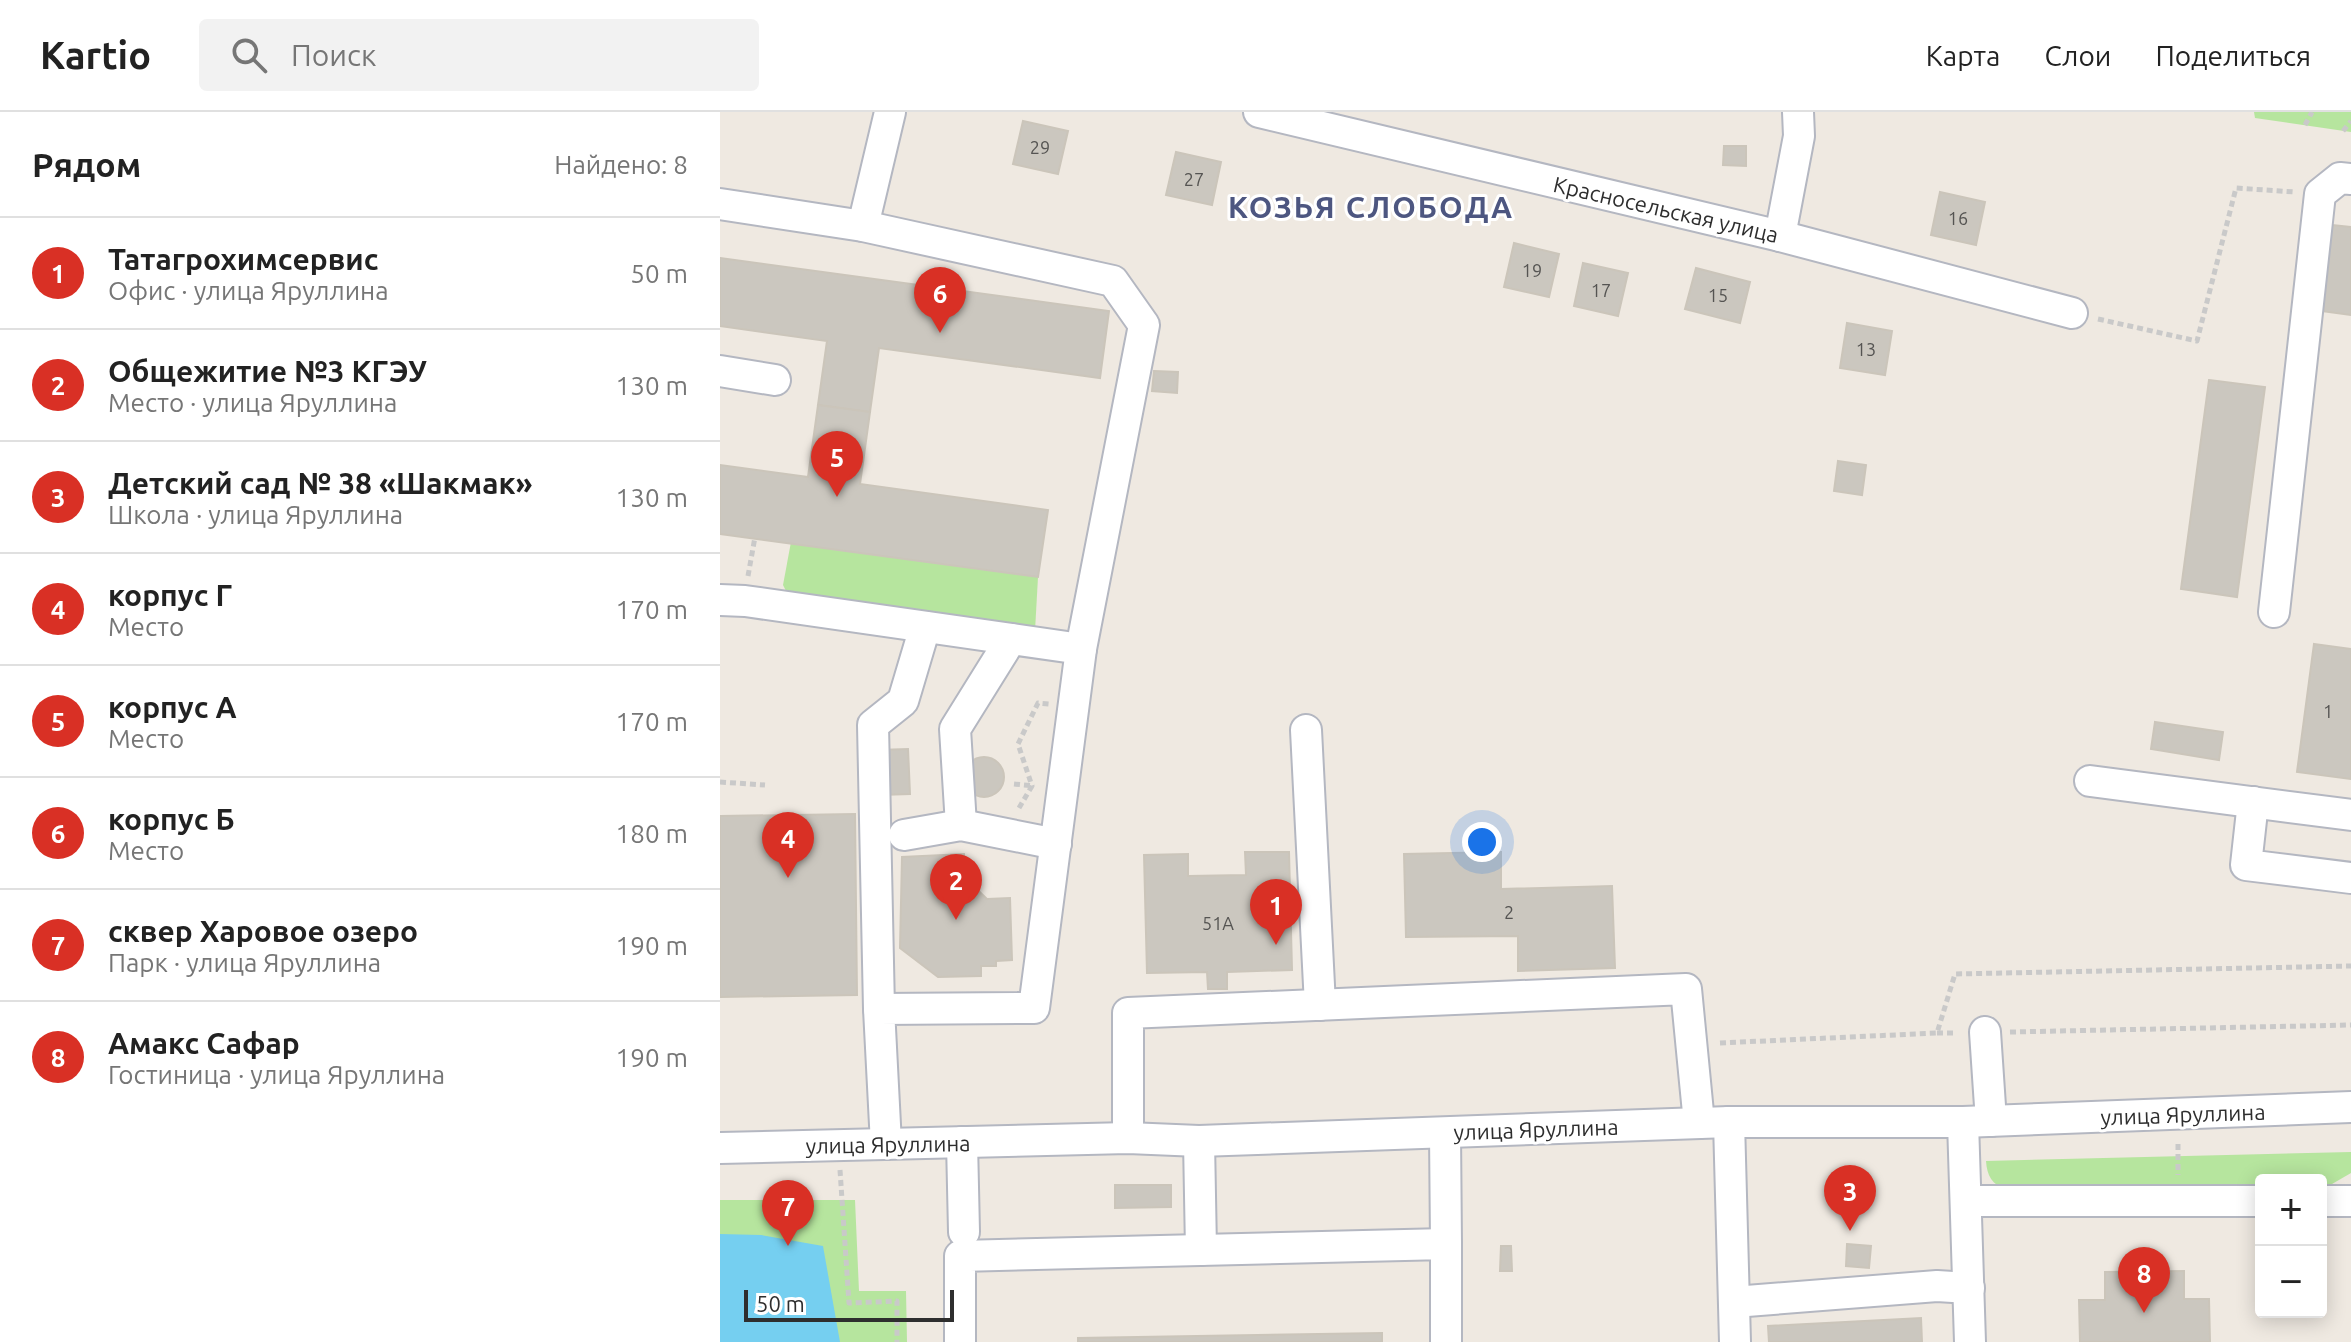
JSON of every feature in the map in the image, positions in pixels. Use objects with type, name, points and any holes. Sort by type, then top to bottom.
[{"type":"street","points":[[863,226],[890,112]]},
{"type":"street","name":"Красносельская улица","points":[[1259,112],[1780,236],[2072,313]]},
{"type":"street","points":[[1780,236],[1799,136],[1798,112]]},
{"type":"street","points":[[2274,612],[2320,194],[2340,178],[2351,179]]},
{"type":"street","points":[[720,204],[863,226],[1113,281],[1144,325],[1081,649],[1034,1008],[879,1009]]},
{"type":"street","points":[[720,371],[775,380]]},
{"type":"street","points":[[720,600],[1081,649]]},
{"type":"street","points":[[886,1144],[879,1009],[873,725],[903,701],[925,627]]},
{"type":"street","points":[[961,825],[955,729],[1011,639]]},
{"type":"street","points":[[1306,730],[1320,1005]]},
{"type":"street","points":[[2090,781],[2351,815]]},
{"type":"street","points":[[2253,802],[2246,865],[2351,878]]},
{"type":"street","points":[[904,835],[961,825],[1056,844]]},
{"type":"street","points":[[1128,1138],[1128,1013],[1686,989],[1699,1123]]},
{"type":"street","points":[[1970,1342],[1968,1201],[1985,1032]]},
{"type":"street","name":"улица Яруллина","points":[[720,1148],[1128,1138],[1199,1141],[1729,1122],[1977,1121],[2351,1107]]},
{"type":"street","points":[[1729,1122],[1735,1342]]},
{"type":"street","points":[[1445,1133],[1446,1342]]},
{"type":"street","points":[[1199,1141],[1201,1250]]},
{"type":"street","points":[[962,1142],[964,1232]]},
{"type":"street","points":[[1968,1201],[2255,1201]]},
{"type":"street","points":[[2327,1201],[2351,1201]]},
{"type":"street","points":[[960,1342],[960,1256],[1446,1244]]},
{"type":"street","points":[[1734,1302],[1937,1286],[1969,1288]]},
{"type":"path","points":[[2305,125],[2312,112]]},
{"type":"path","points":[[2343,131],[2351,121]]},
{"type":"path","points":[[2072,313],[2197,341],[2236,188],[2320,194]]},
{"type":"path","points":[[751,558],[755,537]]},
{"type":"path","points":[[1005,833],[1032,786],[1018,744],[1038,703],[1074,706]]},
{"type":"path","points":[[720,782],[765,785]]},
{"type":"path","points":[[1937,1033],[1955,974],[2351,966]]},
{"type":"path","points":[[1691,1045],[1937,1033],[2351,1025]]},
{"type":"path","points":[[839,1145],[849,1303],[897,1301],[897,1342]]},
{"type":"green space","points":[[2254,112],[2351,112],[2351,132],[2255,118]]},
{"type":"green space","points":[[791,542],[1038,577],[1035,631],[789,597],[783,585]]},
{"type":"green space","points":[[2351,1152],[2351,1173],[2332,1184],[2327,1184],[2327,1174],[2255,1174],[2255,1185],[2006,1190],[1991,1179],[1986,1161]]},
{"type":"green space","points":[[720,1200],[855,1200],[859,1291],[906,1291],[907,1342],[720,1342]]},
{"type":"water","points":[[720,1234],[761,1235],[823,1246],[840,1342],[720,1342]]},
{"type":"building","points":[[1023,121],[1068,131],[1058,174],[1013,164]]},
{"type":"building","points":[[1724,146],[1746,146],[1746,166],[1723,165]]},
{"type":"building","points":[[1176,152],[1221,162],[1212,205],[1166,195]]},
{"type":"building","points":[[1940,192],[1985,202],[1976,245],[1931,235]]},
{"type":"building","points":[[2332,225],[2351,227],[2351,315],[2321,311]]},
{"type":"building","points":[[1514,243],[1559,254],[1549,297],[1504,287]]},
{"type":"building","points":[[720,258],[1109,311],[1100,378],[879,348],[870,412],[818,405],[827,341],[720,326]]},
{"type":"building","points":[[1583,263],[1628,273],[1618,316],[1574,306]]},
{"type":"building","points":[[1696,268],[1750,282],[1740,323],[1685,309]]},
{"type":"building","points":[[1847,323],[1892,331],[1885,375],[1840,368]]},
{"type":"building","points":[[1154,371],[1178,372],[1177,393],[1152,391]]},
{"type":"building","points":[[2209,380],[2265,387],[2237,597],[2181,589]]},
{"type":"building","points":[[818,405],[870,412],[860,484],[1048,510],[1038,577],[720,534],[720,465],[808,477]]},
{"type":"building","points":[[1838,461],[1866,465],[1862,495],[1834,491]]},
{"type":"building","points":[[2314,644],[2351,649],[2351,779],[2297,772]]},
{"type":"building","points":[[2155,722],[2223,732],[2219,760],[2151,749]]},
{"type":"building","points":[[908,749],[910,794],[880,795],[878,750]]},
{"type":"building","points":[[984,757],[998,763],[1004,777],[998,791],[984,797],[970,791],[964,777],[970,763]]},
{"type":"building","points":[[855,814],[857,995],[720,997],[720,816]]},
{"type":"building","points":[[1245,852],[1289,852],[1292,970],[1227,972],[1227,989],[1208,989],[1207,972],[1147,973],[1144,855],[1188,854],[1188,876],[1246,875]]},
{"type":"building","points":[[1501,852],[1501,889],[1612,886],[1615,968],[1518,971],[1518,936],[1406,937],[1404,854]]},
{"type":"building","points":[[964,854],[965,878],[987,899],[1010,898],[1012,960],[996,961],[996,966],[981,966],[981,976],[938,977],[900,948],[902,857]]},
{"type":"building","points":[[1115,1185],[1171,1185],[1171,1207],[1115,1208]]},
{"type":"building","points":[[1847,1244],[1871,1246],[1869,1268],[1846,1266]]},
{"type":"building","points":[[1501,1246],[1511,1246],[1512,1271],[1500,1271]]},
{"type":"building","points":[[2184,1271],[2184,1299],[2209,1299],[2210,1342],[2080,1342],[2079,1300],[2105,1300],[2105,1272]]},
{"type":"building","points":[[1921,1318],[1922,1342],[1769,1342],[1768,1326]]},
{"type":"building","points":[[1382,1333],[1382,1342],[1078,1342],[1078,1338]]},
{"type":"place","name":"корпус Б","points":[[940,333]]},
{"type":"place","name":"корпус А","points":[[837,497]]},
{"type":"place","name":"корпус Г","points":[[788,878]]},
{"type":"place","name":"Общежитие №3 КГЭУ","points":[[956,920]]},
{"type":"place","name":"Татагрохимсервис","points":[[1276,945]]},
{"type":"place","name":"Детский сад № 38 «Шакмак»","points":[[1850,1231]]},
{"type":"place","name":"сквер Харовое озеро","points":[[788,1246]]},
{"type":"place","name":"Амакс Сафар","points":[[2144,1313]]},
{"type":"district","name":"КОЗЬЯ СЛОБОДА","points":[[1371,207]]}]
